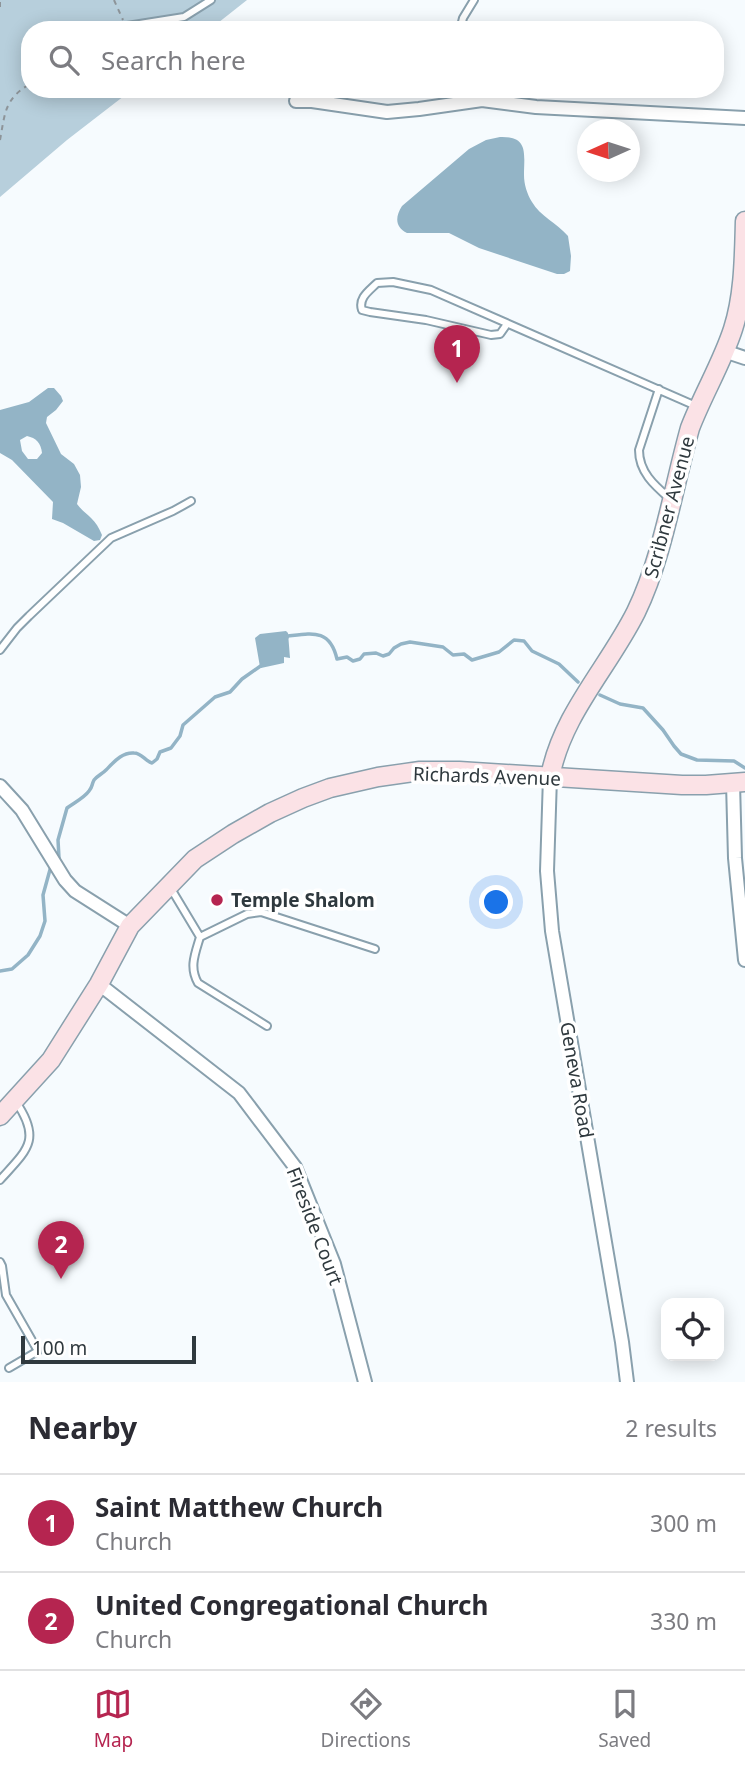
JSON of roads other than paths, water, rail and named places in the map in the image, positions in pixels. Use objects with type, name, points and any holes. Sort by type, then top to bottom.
[{"type":"street","points":[[296,101],[387,112],[419,109],[467,98]]},
{"type":"street","points":[[494,98],[536,107],[745,118]]},
{"type":"street","name":"Scribner Avenue","points":[[550,777],[553,760],[567,727],[643,596],[698,407],[724,351],[739,306],[745,221]]},
{"type":"street","points":[[724,351],[745,358]]},
{"type":"street","name":"Richards Avenue","points":[[0,1116],[51,1060],[99,984],[130,926],[169,885],[195,859],[233,834],[303,798],[330,788],[420,771],[682,785],[739,783]]},
{"type":"street","name":"Geneva Road","points":[[550,777],[547,871],[552,931],[627,1382]]},
{"type":"street","points":[[739,783],[735,858],[745,960]]},
{"type":"street","points":[[0,786],[22,810],[65,880],[75,891],[130,926]]},
{"type":"street","name":"Fireside Court","points":[[99,984],[239,1093],[295,1167],[334,1264],[365,1382]]},
{"type":"lane","points":[[159,21],[184,17],[211,0]]},
{"type":"lane","points":[[462,21],[474,0]]},
{"type":"lane","points":[[507,324],[499,334],[491,335],[426,320],[370,312],[362,310],[360,304],[377,283],[393,282],[431,290],[698,407]]},
{"type":"lane","points":[[659,389],[639,450],[640,464],[645,474],[671,500]]},
{"type":"lane","points":[[0,650],[23,622],[111,538],[191,501]]},
{"type":"lane","points":[[169,885],[200,937],[193,961],[198,983],[267,1026]]},
{"type":"lane","points":[[200,937],[247,914],[261,912],[375,949]]},
{"type":"lane","points":[[0,1180],[28,1147],[30,1137],[26,1117],[14,1100]]},
{"type":"lane","points":[[0,1262],[6,1294],[38,1351],[9,1367]]},
{"type":"waterway","points":[[286,639],[288,636],[319,635],[330,642],[337,659],[347,657],[353,661],[364,654],[376,653],[383,656],[401,644],[410,642],[443,647],[453,655],[464,654],[472,660],[499,652],[514,640],[524,641],[532,651],[559,664],[578,682]]},
{"type":"waterway","points":[[59,858],[58,840],[67,808],[87,793],[95,779],[126,754],[137,753],[152,763],[160,752],[171,748],[180,736],[183,725],[215,697],[230,692],[242,679],[262,665]]},
{"type":"waterway","points":[[600,695],[620,704],[643,708],[681,754],[697,760],[734,761],[745,768]]},
{"type":"waterway","points":[[0,971],[12,969],[28,955],[40,936],[45,921],[43,895],[51,866]]},
{"type":"place","name":"Saint Matthew Church","points":[[457,383]]},
{"type":"place","name":"Temple Shalom","points":[[217,900]]},
{"type":"place","name":"United Congregational Church","points":[[61,1279]]}]
